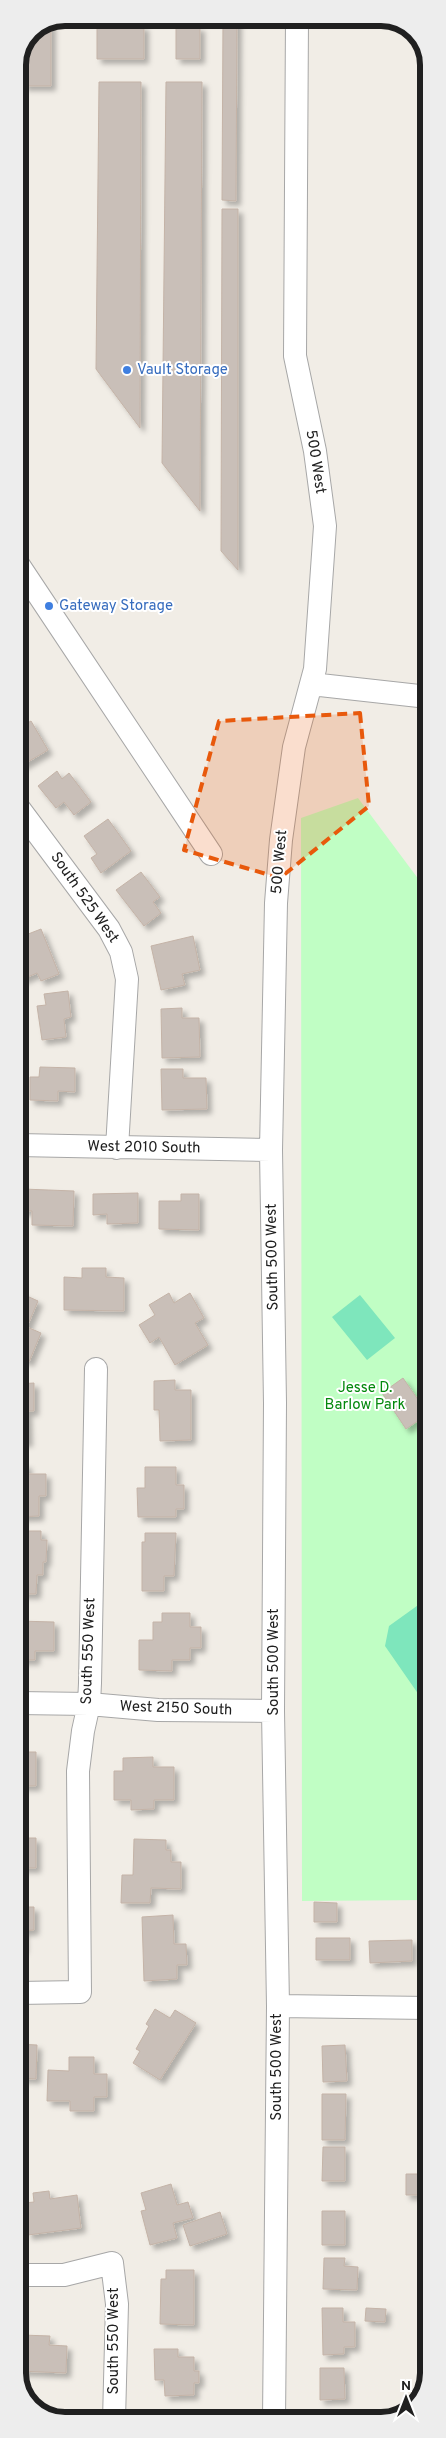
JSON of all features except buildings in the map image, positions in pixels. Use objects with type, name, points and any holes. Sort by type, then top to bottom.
[{"type":"street","name":"500 West","points":[[276,903],[281,840],[294,747],[315,668],[325,526],[315,451],[295,356],[297,26]]},
{"type":"street","points":[[26,576],[211,854]]},
{"type":"street","points":[[311,684],[419,696]]},
{"type":"street","name":"South 525 West","points":[[26,819],[109,929],[121,952],[127,979],[117,1148]]},
{"type":"street","name":"South 500 West","points":[[274,2411],[278,2006],[274,1711],[274,1403],[271,1150],[276,903]]},
{"type":"street","name":"West 2010 South","points":[[26,1145],[271,1150]]},
{"type":"street","name":"South 550 West","points":[[27,1993],[80,1992],[78,1771],[89,1704],[96,1369]]},
{"type":"street","name":"West 2150 South","points":[[27,1703],[89,1704],[158,1710],[274,1711]]},
{"type":"street","points":[[278,2006],[420,2008]]},
{"type":"street","name":"South 550 West","points":[[27,2275],[64,2275],[112,2263],[117,2304],[114,2412]]},
{"type":"highlighted area","points":[[360,713],[369,806],[280,878],[184,850],[219,721]]},
{"type":"green space","name":"Jesse D. Barlow Park","points":[[358,798],[419,880],[420,1900],[302,1901],[301,818]]},
{"type":"green space","points":[[360,1295],[395,1338],[367,1360],[332,1317]]},
{"type":"green space","points":[[420,1604],[420,1696],[385,1646],[389,1626]]},
{"type":"place","name":"Vault Storage","points":[[127,370]]},
{"type":"place","name":"Gateway Storage","points":[[49,606]]}]
